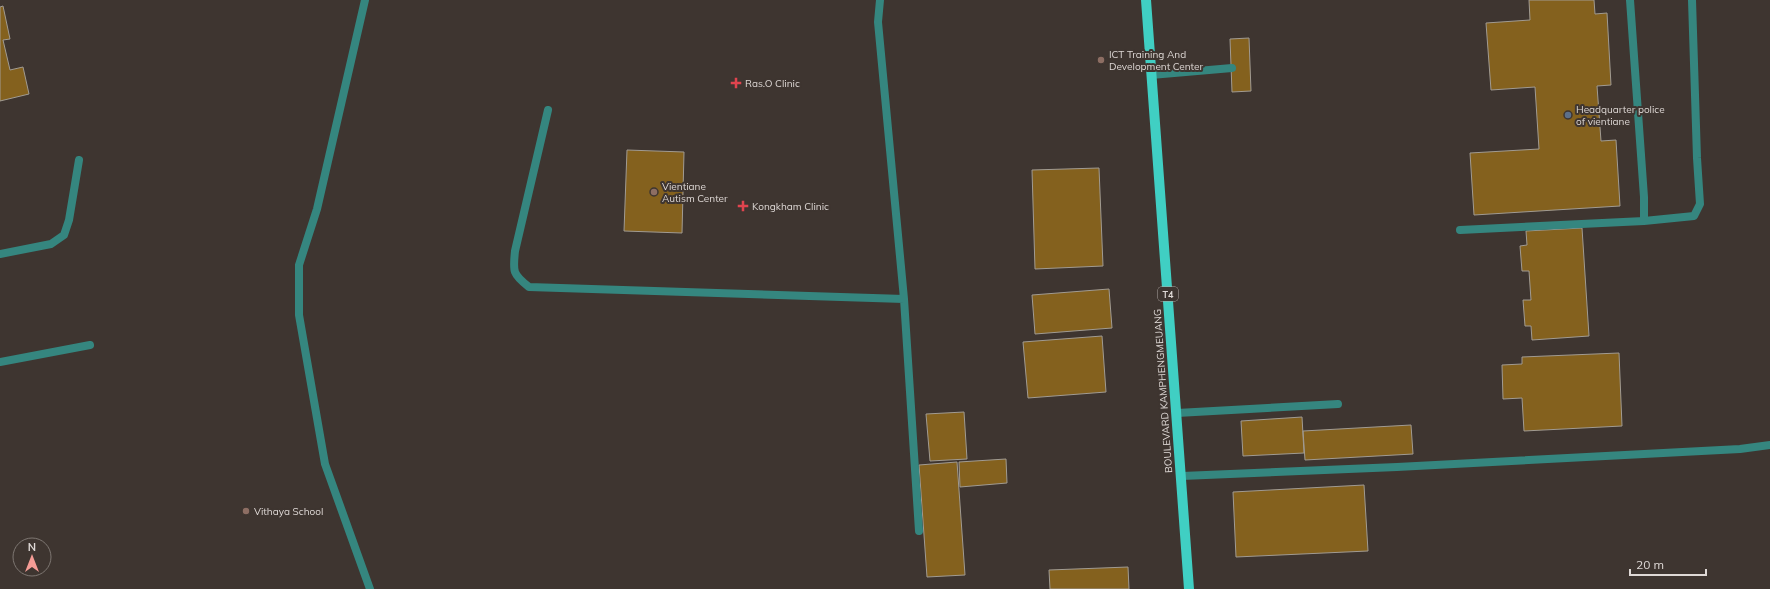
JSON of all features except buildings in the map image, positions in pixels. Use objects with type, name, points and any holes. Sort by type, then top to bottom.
[{"type":"main road","name":"BOULEVARD KAMPHENGMEUANG","points":[[1146,0],[1182,476],[1189,589]]},
{"type":"street","points":[[365,0],[316,209],[299,265],[299,315],[325,464],[370,589]]},
{"type":"street","points":[[880,0],[878,22],[904,299],[919,531]]},
{"type":"street","points":[[1630,0],[1644,197],[1644,221]]},
{"type":"street","points":[[1460,230],[1644,221],[1694,216],[1700,204],[1692,0]]},
{"type":"street","points":[[1151,75],[1232,68]]},
{"type":"street","points":[[548,110],[513,265],[517,277],[529,286],[904,299]]},
{"type":"street","points":[[0,254],[51,244],[64,235],[69,220],[79,160]]},
{"type":"street","points":[[0,362],[90,345]]},
{"type":"street","points":[[1177,413],[1338,404]]},
{"type":"street","points":[[1182,476],[1397,467],[1740,449],[1770,445]]},
{"type":"place","name":"ICT Training And Development Center","points":[[1101,60]]},
{"type":"place","name":"Ras.O Clinic","points":[[736,83]]},
{"type":"place","name":"Headquarter police of vientiane","points":[[1568,115]]},
{"type":"place","name":"Vientiane Autism Center","points":[[654,192]]},
{"type":"place","name":"Kongkham Clinic","points":[[743,206]]},
{"type":"place","name":"Vithaya School","points":[[246,511]]}]
